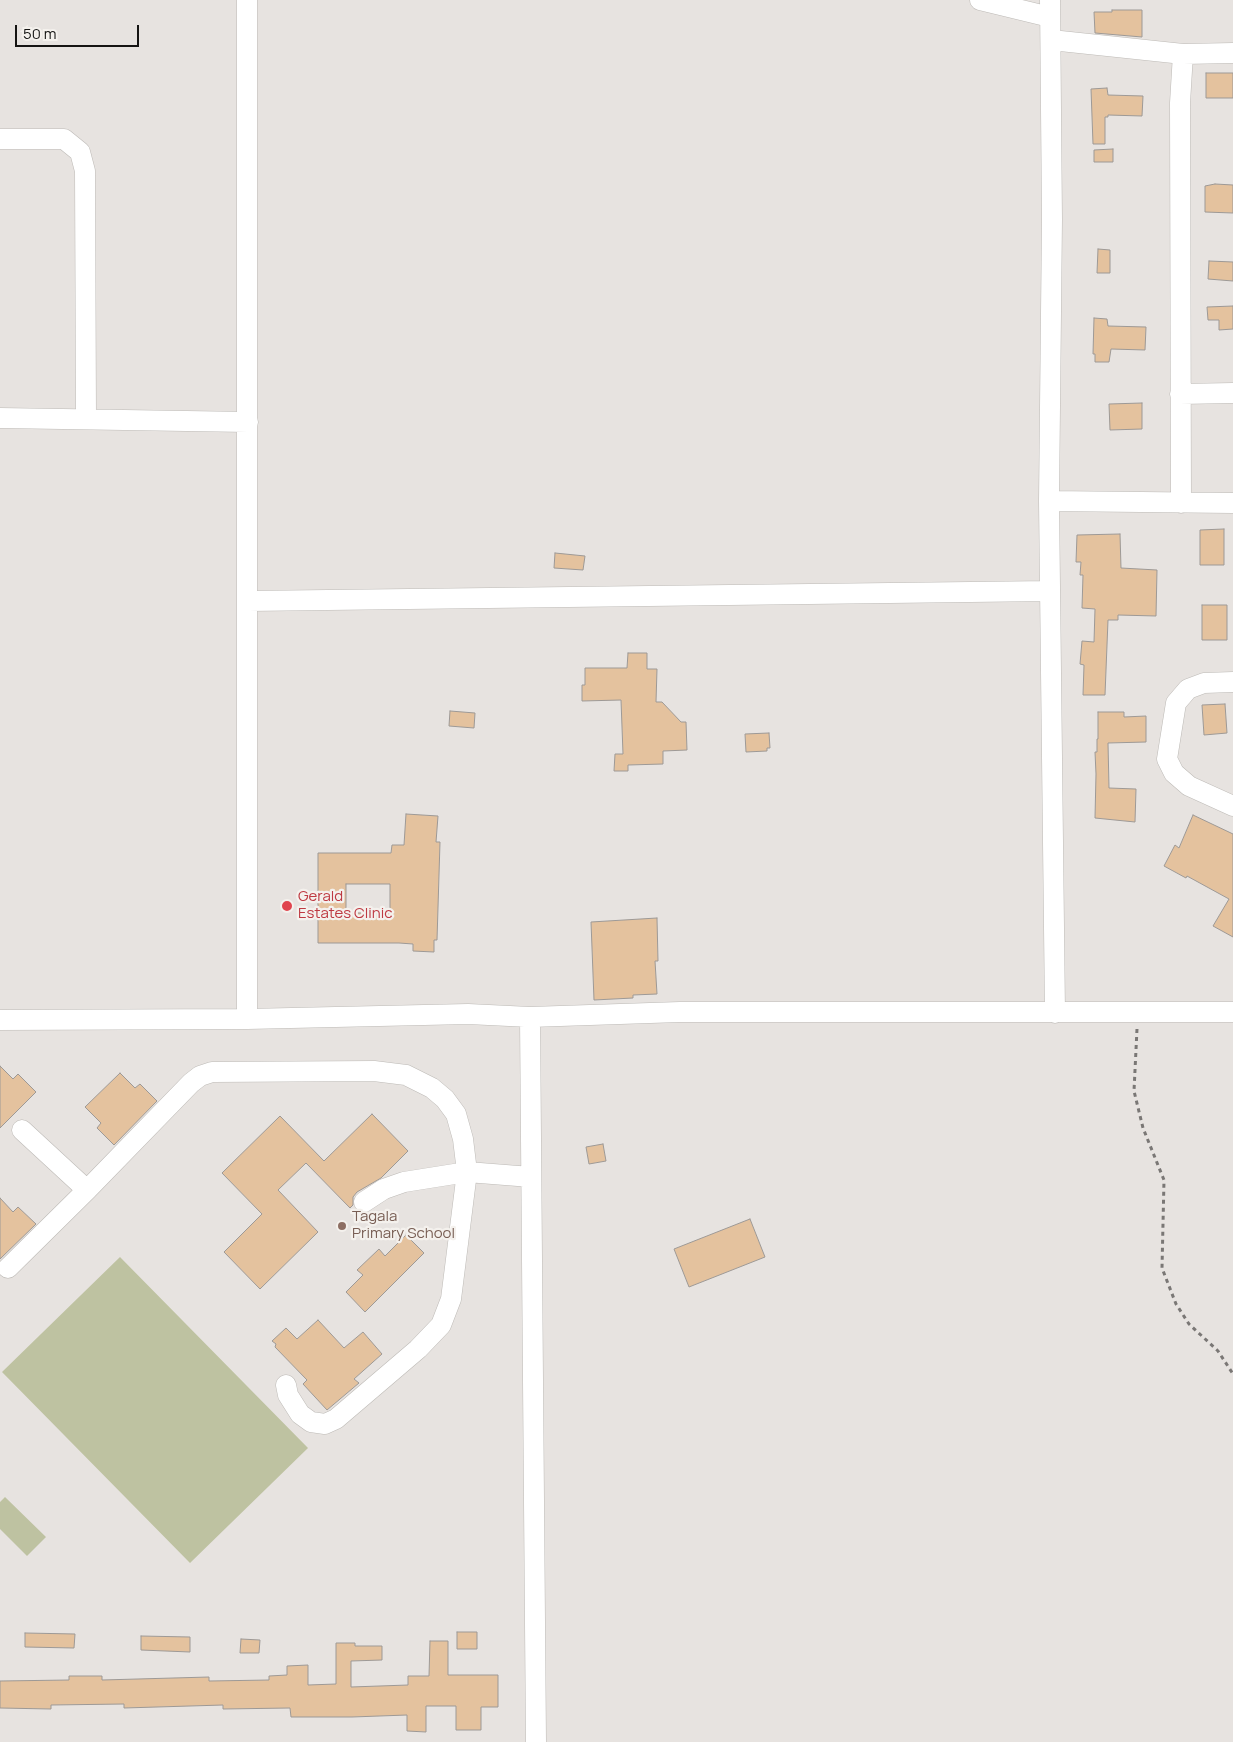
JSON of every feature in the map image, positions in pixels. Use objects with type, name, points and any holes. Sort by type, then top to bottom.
[{"type":"street","points":[[247,0],[247,1019]]},
{"type":"street","points":[[980,0],[1050,8],[1052,219],[1049,501],[1055,1013]]},
{"type":"street","points":[[1051,40],[1183,54],[1233,53]]},
{"type":"street","points":[[1181,503],[1180,103],[1183,54]]},
{"type":"street","points":[[0,139],[64,139],[80,152],[85,171],[86,419]]},
{"type":"street","points":[[1180,394],[1233,393]]},
{"type":"street","points":[[0,418],[248,422]]},
{"type":"street","points":[[1049,501],[1233,503]]},
{"type":"street","points":[[248,601],[1050,591]]},
{"type":"street","points":[[1233,682],[1204,683],[1188,689],[1176,703],[1167,759],[1174,774],[1189,786],[1233,806]]},
{"type":"street","points":[[0,1020],[247,1019],[468,1014],[530,1017],[680,1012],[1233,1012]]},
{"type":"street","points":[[530,1017],[536,1742]]},
{"type":"street","points":[[8,1268],[200,1076],[212,1072],[374,1071],[406,1075],[432,1088],[445,1099],[456,1114],[463,1139],[467,1172],[451,1299],[441,1325],[418,1349],[336,1419],[325,1424],[311,1422],[300,1414],[288,1395],[286,1385]]},
{"type":"street","points":[[22,1130],[87,1190]]},
{"type":"street","points":[[364,1202],[384,1189],[404,1182],[467,1172],[531,1177]]},
{"type":"path","points":[[1136,1013],[1137,1041],[1134,1091],[1143,1128],[1164,1180],[1162,1268],[1176,1304],[1189,1324],[1218,1351],[1233,1374]]},
{"type":"green space","points":[[120,1257],[308,1448],[190,1563],[2,1372]]},
{"type":"green space","points":[[5,1497],[46,1537],[27,1556],[0,1529],[0,1502]]},
{"type":"building","points":[[1112,10],[1142,10],[1142,37],[1095,33],[1094,12],[1112,12]]},
{"type":"building","points":[[1206,73],[1233,73],[1233,98],[1206,98]]},
{"type":"building","points":[[1107,88],[1108,95],[1143,96],[1142,116],[1108,115],[1108,117],[1105,117],[1105,144],[1093,144],[1091,89]]},
{"type":"building","points":[[1113,149],[1113,162],[1094,162],[1094,150]]},
{"type":"building","points":[[1215,184],[1233,185],[1233,213],[1205,212],[1205,186]]},
{"type":"building","points":[[1098,249],[1110,250],[1110,273],[1097,273]]},
{"type":"building","points":[[1209,261],[1233,262],[1233,281],[1208,279]]},
{"type":"building","points":[[1233,306],[1233,329],[1219,330],[1219,320],[1208,320],[1207,307]]},
{"type":"building","points":[[1094,318],[1107,319],[1108,326],[1146,327],[1145,350],[1111,349],[1109,362],[1095,362],[1095,354],[1093,354]]},
{"type":"building","points":[[1142,403],[1142,429],[1110,430],[1109,404]]},
{"type":"building","points":[[1224,529],[1224,565],[1200,565],[1200,530]]},
{"type":"building","points":[[1120,534],[1121,568],[1157,570],[1156,616],[1118,615],[1118,620],[1108,620],[1105,695],[1083,695],[1084,665],[1080,664],[1082,641],[1094,642],[1095,609],[1082,608],[1083,575],[1080,575],[1081,562],[1076,562],[1077,535]]},
{"type":"building","points":[[555,553],[585,556],[583,570],[554,568]]},
{"type":"building","points":[[1202,605],[1227,605],[1227,640],[1202,640]]},
{"type":"building","points":[[628,653],[647,653],[647,669],[657,669],[656,702],[662,702],[681,722],[686,722],[687,750],[663,751],[663,764],[628,765],[628,771],[614,771],[615,754],[623,754],[621,700],[582,701],[582,685],[585,685],[585,668],[627,668]]},
{"type":"building","points":[[1225,704],[1227,733],[1204,735],[1202,705]]},
{"type":"building","points":[[450,711],[475,713],[474,728],[449,726]]},
{"type":"building","points":[[1098,712],[1124,712],[1124,717],[1146,716],[1146,742],[1108,743],[1109,788],[1136,789],[1135,822],[1095,818],[1095,752],[1097,752],[1098,739]]},
{"type":"building","points":[[769,733],[770,748],[767,748],[767,751],[746,752],[745,734]]},
{"type":"building","points":[[406,814],[438,816],[436,842],[440,842],[437,940],[434,940],[434,952],[413,951],[413,944],[318,943],[318,853],[391,853],[392,845],[404,845]],"holes":[[[346,884],[390,884],[390,913],[346,913]]]},
{"type":"building","points":[[1193,815],[1233,834],[1233,937],[1213,926],[1229,899],[1164,866],[1175,845],[1179,848]]},
{"type":"building","points":[[657,918],[658,961],[655,961],[657,994],[633,995],[633,998],[594,1000],[591,922]]},
{"type":"building","points":[[0,1066],[13,1079],[18,1074],[36,1092],[0,1128]]},
{"type":"building","points":[[120,1073],[135,1088],[140,1084],[157,1101],[114,1145],[97,1128],[101,1123],[85,1107]]},
{"type":"building","points":[[372,1114],[408,1151],[381,1178],[357,1192],[353,1197],[353,1205],[350,1208],[306,1163],[278,1190],[318,1232],[260,1289],[224,1252],[262,1214],[222,1173],[280,1116],[324,1161]]},
{"type":"building","points":[[603,1144],[606,1161],[589,1164],[586,1147]]},
{"type":"building","points":[[0,1198],[13,1212],[18,1207],[36,1224],[0,1259]]},
{"type":"building","points":[[750,1219],[765,1257],[689,1287],[674,1249]]},
{"type":"building","points":[[406,1235],[424,1253],[365,1312],[346,1292],[363,1275],[357,1270],[379,1249],[385,1256]]},
{"type":"building","points":[[318,1320],[344,1348],[363,1332],[382,1354],[354,1379],[359,1383],[327,1410],[303,1384],[307,1380],[275,1347],[276,1344],[272,1341],[286,1328],[297,1339]]},
{"type":"building","points":[[457,1632],[477,1632],[477,1649],[457,1649]]},
{"type":"building","points":[[25,1633],[75,1634],[74,1648],[25,1647]]},
{"type":"building","points":[[141,1636],[190,1637],[190,1652],[141,1650]]},
{"type":"building","points":[[241,1639],[260,1640],[259,1653],[240,1653]]},
{"type":"building","points":[[430,1641],[448,1641],[448,1675],[498,1675],[498,1707],[481,1707],[481,1730],[456,1730],[456,1706],[426,1706],[426,1732],[407,1731],[407,1715],[291,1717],[290,1708],[223,1709],[223,1705],[124,1708],[124,1704],[51,1705],[51,1709],[0,1708],[0,1681],[69,1680],[69,1676],[102,1676],[102,1680],[209,1677],[209,1681],[269,1680],[269,1676],[287,1675],[287,1666],[308,1665],[308,1685],[336,1684],[336,1643],[355,1643],[355,1646],[382,1646],[382,1660],[351,1661],[351,1687],[408,1685],[408,1676],[429,1676]]},
{"type":"place","name":"Gerald Estates Clinic","points":[[287,906]]},
{"type":"place","name":"Tagala Primary School","points":[[342,1226]]}]
